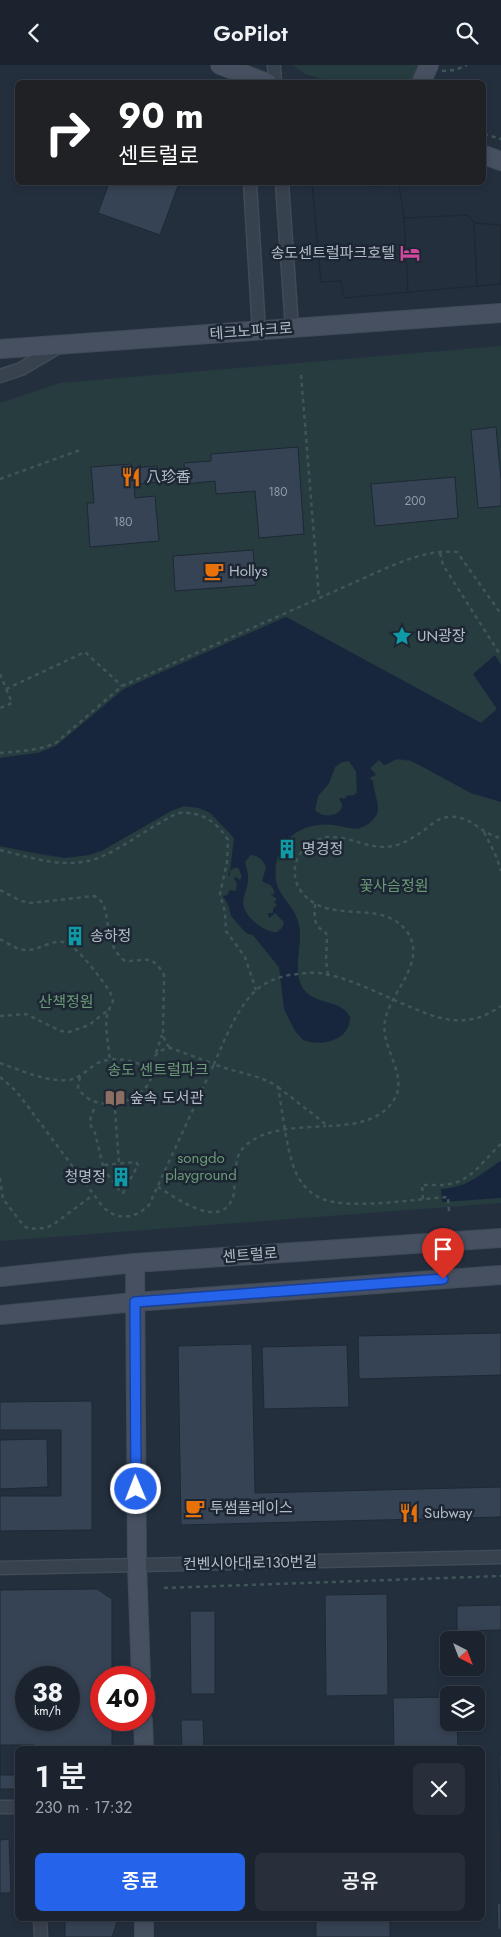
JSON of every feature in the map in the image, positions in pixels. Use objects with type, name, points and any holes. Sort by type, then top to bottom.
[{"type":"main road","points":[[220,65],[259,80]]},
{"type":"main road","points":[[424,80],[434,68]]},
{"type":"main road","points":[[486,156],[501,161]]},
{"type":"main road","name":"테크노파크로","points":[[0,349],[501,313]]},
{"type":"main road","name":"센트럴로","points":[[0,1277],[135,1263],[501,1238]]},
{"type":"main road","points":[[135,1263],[137,1565],[141,1666]]},
{"type":"main road","points":[[0,1315],[135,1302],[501,1275]]},
{"type":"main road","points":[[143,1731],[144,1746]]},
{"type":"main road","points":[[144,1921],[144,1937]]},
{"type":"street","points":[[274,65],[275,80]]},
{"type":"street","points":[[250,185],[259,331]]},
{"type":"street","points":[[282,185],[292,329]]},
{"type":"street","points":[[0,376],[21,369],[63,345]]},
{"type":"street","name":"컨벤시아대로130번길","points":[[0,1568],[501,1557]]},
{"type":"street","points":[[0,1807],[15,1807]]},
{"type":"street","points":[[40,1921],[41,1937]]},
{"type":"path","points":[[434,68],[455,70],[467,65]]},
{"type":"path","points":[[486,135],[501,139]]},
{"type":"path","points":[[301,375],[319,599]]},
{"type":"path","points":[[0,479],[80,450]]},
{"type":"path","points":[[0,753],[38,749],[57,742],[122,686],[398,563],[440,553],[453,552],[460,554],[501,614]]},
{"type":"path","points":[[440,553],[443,565],[501,656]]},
{"type":"path","points":[[6,689],[85,652],[122,686]]},
{"type":"path","points":[[0,674],[12,703],[0,708]]},
{"type":"path","points":[[0,850],[48,862],[76,863],[104,856],[179,813],[190,812],[208,818],[228,840],[227,862],[220,894],[225,912],[226,931],[245,957],[256,990]]},
{"type":"path","points":[[157,1187],[196,1209],[210,1212],[221,1210],[232,1198],[236,1165],[243,1148],[253,1140],[286,1129],[352,1125],[364,1121],[385,1109],[395,1097],[398,1089],[398,1080],[387,1045],[384,1029],[385,1018],[411,961],[410,937],[404,928],[386,916],[346,912],[315,904],[297,887],[294,876],[294,866],[302,853],[322,838],[333,837],[367,845],[392,847],[409,841],[435,821],[452,817],[469,820],[492,837],[501,838]]},
{"type":"path","points":[[484,831],[501,871]]},
{"type":"path","points":[[0,890],[27,903],[94,896],[100,899],[105,907],[110,941],[119,955],[125,961],[143,959],[152,961],[161,968],[164,975],[162,1027],[160,1043],[149,1071],[151,1075],[150,1081],[142,1092],[123,1101],[106,1103],[92,1101],[82,1095],[78,1084],[79,1078],[96,1064],[110,1060],[136,1063],[149,1071]]},
{"type":"path","points":[[315,904],[315,922],[317,926],[326,932],[328,975]]},
{"type":"path","points":[[0,939],[23,950],[32,950],[55,942],[71,946],[87,962],[110,992],[113,1001],[108,1010],[94,1022],[77,1031],[61,1031],[26,1014],[0,1016]]},
{"type":"path","points":[[0,1077],[16,1091],[108,1212],[118,1217],[128,1217],[138,1214],[149,1205],[235,1020],[256,990],[268,982],[280,977],[300,973],[319,973],[394,1000],[433,1017],[458,1021],[479,1017],[501,1006]]},
{"type":"path","points":[[108,1010],[106,1026],[110,1060]]},
{"type":"path","points":[[94,1022],[104,1021],[106,1026]]},
{"type":"path","points":[[162,1027],[165,1041],[172,1048],[230,1070],[261,1077],[278,1087],[328,1126]]},
{"type":"path","points":[[152,1061],[160,1051],[172,1048]]},
{"type":"path","points":[[0,1063],[41,1077],[72,1079],[83,1074]]},
{"type":"path","points":[[278,1087],[296,1172],[308,1190],[331,1201],[347,1203],[448,1197],[449,1212]]},
{"type":"path","points":[[94,1109],[90,1124],[95,1133],[103,1166],[105,1172],[123,1193],[138,1164],[136,1162],[103,1166]]},
{"type":"path","points":[[114,1110],[119,1163]]},
{"type":"path","points":[[422,1199],[422,1185],[449,1184],[460,1181],[501,1144]]},
{"type":"path","points":[[0,1179],[3,1199],[29,1229],[46,1228],[54,1224],[94,1195]]},
{"type":"path","points":[[164,1587],[501,1576]]},
{"type":"green space","points":[[293,65],[419,65],[414,80],[326,80],[305,74]]},
{"type":"green space","points":[[501,346],[501,665],[495,656],[474,674],[497,709],[481,723],[286,617],[124,689],[56,746],[38,753],[0,758],[0,403],[60,383]]},
{"type":"green space","name":"송도 센트럴파크","points":[[397,759],[414,762],[471,793],[501,802],[501,1203],[0,1241],[0,846],[52,856],[64,857],[89,854],[103,850],[171,811],[184,806],[199,808],[210,813],[234,838],[230,870],[238,867],[242,877],[240,880],[236,877],[234,879],[237,883],[236,891],[228,891],[228,895],[223,896],[232,915],[243,929],[253,935],[279,967],[296,915],[277,885],[276,867],[281,849],[293,834],[309,826],[328,824],[359,829],[378,807],[373,781],[369,778],[376,774],[370,768],[379,760],[384,765]]},
{"type":"green space","points":[[349,761],[356,771],[357,792],[352,796],[348,795],[345,799],[340,798],[342,808],[335,815],[319,814],[315,810],[318,796],[329,783],[335,767],[342,762]]},
{"type":"green space","points":[[251,855],[258,857],[263,862],[266,867],[263,877],[264,883],[270,885],[275,892],[272,895],[270,894],[277,899],[275,903],[277,905],[269,918],[275,913],[284,922],[284,925],[276,933],[265,929],[254,921],[246,912],[244,906],[243,901],[248,880],[245,862]]},
{"type":"water","points":[[286,617],[481,723],[497,709],[473,674],[495,655],[501,665],[501,802],[471,793],[410,760],[397,759],[384,765],[379,760],[370,768],[376,775],[369,778],[373,781],[378,806],[377,814],[372,821],[356,828],[320,825],[298,831],[283,846],[278,857],[276,881],[280,892],[295,913],[299,925],[298,971],[301,985],[312,996],[340,1007],[350,1017],[349,1025],[340,1037],[326,1042],[310,1042],[303,1040],[295,1031],[284,1009],[279,967],[253,935],[246,933],[231,916],[229,905],[223,896],[228,895],[230,890],[236,891],[237,883],[234,878],[236,877],[240,880],[242,877],[239,868],[235,867],[230,870],[230,876],[228,875],[231,866],[234,838],[211,813],[199,808],[184,806],[171,811],[103,850],[89,855],[65,858],[0,846],[0,758],[38,753],[56,746],[124,689]],"holes":[[[349,761],[356,771],[357,792],[355,795],[339,799],[342,808],[335,814],[319,814],[315,810],[318,796],[329,783],[335,767],[342,762]],[[250,855],[259,857],[263,861],[266,869],[262,881],[271,885],[275,892],[273,895],[270,894],[277,899],[274,902],[277,905],[273,909],[273,913],[268,913],[269,918],[275,913],[284,922],[282,929],[277,932],[261,927],[251,919],[244,909],[243,901],[248,879],[245,862]]]},
{"type":"water","points":[[501,1161],[501,1198],[442,1202],[441,1189],[467,1183]]},
{"type":"building","points":[[108,185],[178,185],[160,235],[98,213]]},
{"type":"building","name":"송도센트럴파크호텔","points":[[312,185],[399,185],[404,218],[468,215],[474,223],[501,225],[501,284],[344,298],[341,281],[321,282]]},
{"type":"building","points":[[312,185],[399,185],[404,218],[408,292],[344,298],[341,281],[321,282]]},
{"type":"building","points":[[468,215],[474,223],[477,286],[408,292],[404,218]]},
{"type":"building","points":[[474,223],[501,225],[501,284],[477,286]]},
{"type":"building","points":[[496,427],[501,479],[501,506],[478,508],[471,430]]},
{"type":"building","points":[[298,447],[304,534],[259,538],[255,491],[216,494],[215,481],[185,484],[184,463],[211,461],[211,454]]},
{"type":"building","points":[[131,464],[132,468],[157,466],[159,482],[134,484],[135,498],[155,496],[159,541],[90,547],[87,503],[94,503],[91,467]]},
{"type":"building","points":[[455,477],[458,518],[375,526],[371,484]]},
{"type":"building","name":"Hollys","points":[[253,550],[256,585],[175,591],[173,556]]},
{"type":"building","name":"명경정","points":[[286,841],[295,847],[289,857],[280,851]]},
{"type":"building","name":"송하정","points":[[76,928],[82,932],[82,940],[75,944],[68,939],[68,931]]},
{"type":"building","name":"청명정","points":[[124,1169],[130,1175],[126,1183],[119,1184],[113,1178],[116,1170]]},
{"type":"building","points":[[501,1333],[501,1375],[359,1379],[358,1336]]},
{"type":"building","points":[[252,1344],[255,1493],[501,1487],[501,1517],[181,1525],[178,1346]]},
{"type":"building","points":[[347,1345],[349,1407],[264,1409],[262,1347]]},
{"type":"building","points":[[92,1401],[92,1530],[0,1531],[0,1496],[61,1496],[61,1430],[0,1430],[0,1402]]},
{"type":"building","points":[[47,1439],[48,1487],[0,1489],[0,1440]]},
{"type":"building","points":[[97,1589],[112,1599],[112,1666],[90,1666],[90,1731],[112,1731],[112,1746],[15,1746],[15,1789],[0,1789],[0,1590]]},
{"type":"building","points":[[387,1594],[388,1695],[326,1696],[325,1595]]},
{"type":"building","points":[[501,1605],[501,1630],[457,1631],[457,1606]]},
{"type":"building","points":[[190,1611],[215,1611],[215,1694],[191,1694]]},
{"type":"building","points":[[440,1697],[440,1731],[457,1731],[458,1746],[394,1746],[393,1698]]},
{"type":"building","points":[[181,1720],[203,1720],[204,1746],[182,1746]]},
{"type":"building","points":[[0,1745],[34,1745],[15,1746],[15,1775],[0,1775]]},
{"type":"building","points":[[499,1755],[501,1755],[501,1872]]},
{"type":"building","points":[[9,1839],[11,1893],[0,1893],[0,1840]]},
{"type":"building","points":[[497,1903],[501,1903],[501,1930],[498,1930]]},
{"type":"building","points":[[65,1921],[117,1921],[112,1937],[65,1937]]},
{"type":"building","points":[[316,1921],[390,1921],[390,1937],[316,1937]]},
{"type":"place","name":"송도센트럴파크호텔","points":[[410,253]]},
{"type":"place","name":"八珍香","points":[[131,477]]},
{"type":"place","name":"Hollys","points":[[214,571]]},
{"type":"place","name":"UN광장","points":[[402,636]]},
{"type":"place","name":"명경정","points":[[287,849]]},
{"type":"place","name":"송하정","points":[[75,936]]},
{"type":"place","name":"숲속 도서관","points":[[115,1098]]},
{"type":"place","name":"청명정","points":[[121,1177]]},
{"type":"place","name":"투썸플레이스","points":[[195,1508]]},
{"type":"place","name":"Subway","points":[[409,1513]]},
{"type":"route","points":[[136,1489],[135,1302],[443,1279]]},
{"type":"park label","name":"꽃사슴정원","points":[[394,886]]},
{"type":"park label","name":"산책정원","points":[[66,1002]]},
{"type":"park label","name":"songdo playground","points":[[201,1166]]}]
